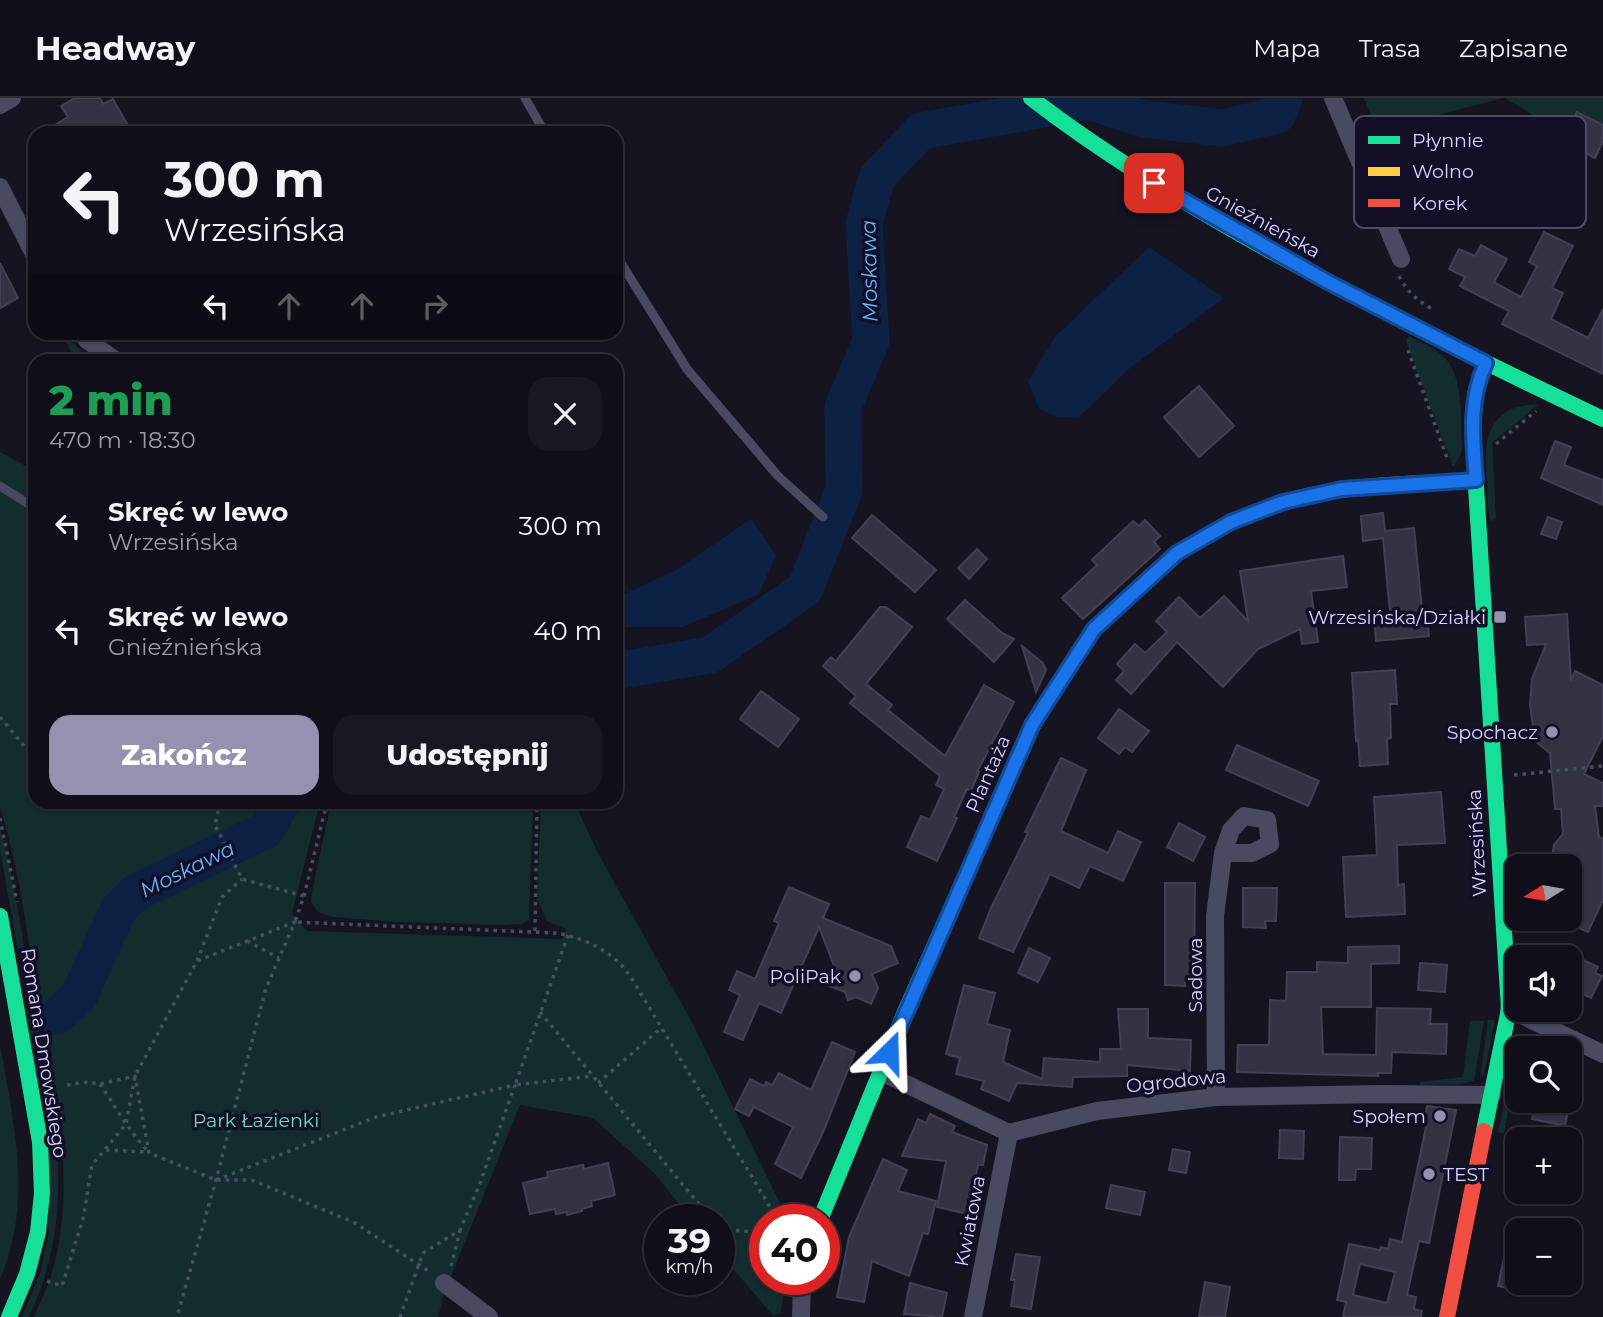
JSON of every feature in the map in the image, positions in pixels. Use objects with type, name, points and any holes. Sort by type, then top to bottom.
[{"type":"street","points":[[0,105],[12,98]]},
{"type":"street","name":"Gnieźnieńska","points":[[1031,98],[1055,118],[1174,196],[1256,243],[1486,363],[1603,419]]},
{"type":"street","points":[[1333,98],[1354,148]]},
{"type":"street","points":[[0,187],[28,242]]},
{"type":"street","points":[[1388,228],[1401,259]]},
{"type":"street","points":[[87,340],[107,354]]},
{"type":"street","name":"Wrzesińska","points":[[1486,363],[1478,381],[1474,407],[1476,480],[1505,975]]},
{"type":"street","name":"Plantaża","points":[[827,1204],[1032,725],[1094,629],[1177,553],[1231,522],[1270,507],[1342,489],[1476,480]]},
{"type":"street","name":"Sadowa","points":[[1216,1097],[1215,916],[1223,853]]},
{"type":"street","name":"Romana Dmowskiego","points":[[0,916],[40,1143],[42,1193],[38,1232],[27,1274],[9,1317]]},
{"type":"street","name":"Wrzesińska","points":[[1447,1317],[1506,1022]]},
{"type":"street","points":[[1536,1022],[1603,1054]]},
{"type":"street","points":[[881,1072],[1009,1133]]},
{"type":"street","name":"Ogrodowa","points":[[1009,1133],[1097,1111],[1216,1097],[1492,1095]]},
{"type":"street","name":"Kwiatowa","points":[[973,1317],[1009,1133]]},
{"type":"street","points":[[444,1283],[489,1317]]},
{"type":"street","points":[[801,1317],[802,1295]]},
{"type":"lane","points":[[525,98],[541,126]]},
{"type":"lane","points":[[623,266],[687,369],[778,476],[823,517]]},
{"type":"lane","points":[[0,486],[28,504]]},
{"type":"path","points":[[1404,339],[1449,465]]},
{"type":"path","points":[[1494,449],[1496,443],[1540,408]]},
{"type":"path","points":[[0,717],[28,748]]},
{"type":"path","points":[[1495,777],[1603,766]]},
{"type":"path","points":[[218,809],[215,825],[242,879],[304,895]]},
{"type":"path","points":[[177,1317],[216,1180],[250,1044],[267,988],[304,895],[325,809]]},
{"type":"path","points":[[535,931],[537,809]]},
{"type":"path","points":[[44,1280],[62,1286],[83,1219],[92,1166],[126,1124],[135,1076],[197,961],[222,897],[242,879]]},
{"type":"path","points":[[197,961],[295,922],[535,931],[568,935],[598,948],[619,962],[768,1204]]},
{"type":"path","points":[[400,1317],[423,1254],[460,1230],[479,1186],[568,935]]},
{"type":"path","points":[[247,941],[279,958]]},
{"type":"path","points":[[540,1012],[699,1204]]},
{"type":"path","points":[[598,1083],[661,1029]]},
{"type":"path","points":[[67,1085],[88,1082],[100,1084],[135,1076]]},
{"type":"path","points":[[135,1076],[149,1153]]},
{"type":"path","points":[[216,1180],[376,1117],[515,1085],[592,1076]]},
{"type":"path","points":[[100,1084],[149,1153]]},
{"type":"path","points":[[105,1150],[149,1153],[216,1180],[252,1181],[355,1223],[420,1265]]},
{"type":"green space","points":[[1044,98],[1088,98],[1077,121]]},
{"type":"green space","points":[[1364,98],[1503,98],[1435,116],[1372,116]]},
{"type":"green space","points":[[1505,98],[1603,98],[1603,125],[1577,112],[1575,116],[1535,116]]},
{"type":"green space","points":[[1409,336],[1443,356],[1455,374],[1460,399],[1462,448],[1453,467],[1406,341]]},
{"type":"green space","points":[[65,340],[70,340],[85,354],[73,354]]},
{"type":"green space","points":[[1538,405],[1492,443],[1496,518],[1491,522],[1486,463],[1487,444],[1492,427],[1506,412],[1514,408]]},
{"type":"green space","name":"Park Łazienki","points":[[0,452],[28,467],[28,809],[318,809],[292,914],[307,931],[562,939],[566,929],[547,921],[537,900],[541,809],[577,809],[598,853],[693,1024],[780,1204],[749,1204],[749,1288],[735,1271],[735,1204],[679,1204],[654,1173],[593,1118],[520,1105],[444,1294],[438,1317],[34,1317],[50,1278],[60,1235],[63,1161],[55,1087],[12,849],[0,808]]},
{"type":"green space","points":[[330,809],[533,809],[529,920],[522,924],[397,922],[333,917],[318,912],[311,901]]},
{"type":"green space","points":[[0,827],[48,1081],[58,1159],[54,1237],[45,1276],[29,1317],[22,1317],[40,1274],[49,1232],[24,984],[0,850]]},
{"type":"green space","points":[[1488,1020],[1494,1020],[1494,1026],[1484,1074],[1480,1078]]},
{"type":"green space","points":[[1470,1021],[1484,1021],[1474,1081],[1420,1085],[1420,1082],[1463,1077]]},
{"type":"green space","points":[[0,1045],[15,1133],[18,1192],[10,1250],[0,1279]]},
{"type":"green space","points":[[1505,1097],[1505,1113],[1508,1113],[1504,1133],[1498,1132]]},
{"type":"green space","name":"Park Łazienki","points":[[755,1295],[783,1295],[781,1313],[773,1316]]},
{"type":"water","points":[[1149,247],[1224,298],[1130,368],[1078,418],[1058,417],[1039,409],[1028,381],[1055,337]]},
{"type":"water","points":[[751,519],[776,555],[759,594],[683,627],[623,627],[623,595],[676,570]]},
{"type":"building","points":[[75,98],[100,98],[103,104],[113,99],[128,126],[53,126],[68,117],[61,106]]},
{"type":"building","points":[[1586,116],[1603,125],[1603,141],[1595,158],[1586,153]]},
{"type":"building","points":[[1544,232],[1573,246],[1552,288],[1563,293],[1551,319],[1588,338],[1603,309],[1603,374],[1502,324],[1509,311],[1460,286],[1465,277],[1449,269],[1459,249],[1475,256],[1481,245],[1507,259],[1494,282],[1521,297],[1537,266],[1529,262]]},
{"type":"building","points":[[0,263],[18,298],[0,308]]},
{"type":"building","points":[[1199,386],[1234,426],[1199,457],[1164,417]]},
{"type":"building","points":[[1555,441],[1571,447],[1564,465],[1603,480],[1603,505],[1541,478]]},
{"type":"building","points":[[1383,513],[1385,531],[1414,528],[1422,610],[1426,609],[1429,636],[1376,641],[1374,614],[1390,613],[1383,538],[1363,541],[1361,516]]},
{"type":"building","points":[[872,515],[936,570],[915,592],[852,538]]},
{"type":"building","points":[[1548,517],[1562,522],[1556,539],[1541,534]]},
{"type":"building","points":[[1145,520],[1160,536],[1154,542],[1160,549],[1083,619],[1062,598],[1097,565],[1092,560],[1133,521],[1139,526]]},
{"type":"building","points":[[977,549],[987,559],[969,579],[958,568]]},
{"type":"building","points":[[1343,556],[1347,587],[1311,591],[1318,642],[1302,644],[1300,629],[1258,649],[1223,687],[1177,642],[1131,694],[1116,680],[1124,671],[1117,664],[1135,644],[1145,653],[1167,632],[1156,621],[1179,597],[1200,618],[1224,596],[1248,621],[1240,571]]},
{"type":"building","points":[[965,600],[1002,633],[1014,639],[994,662],[947,619]]},
{"type":"building","points":[[880,607],[886,607],[912,627],[866,684],[892,705],[888,710],[945,756],[984,685],[1014,702],[977,772],[971,791],[967,789],[937,861],[907,847],[921,816],[930,820],[944,789],[936,785],[940,776],[850,703],[856,696],[823,666],[831,657],[836,661]]},
{"type":"building","points":[[1567,614],[1571,681],[1575,671],[1603,685],[1603,736],[1584,774],[1603,783],[1603,806],[1595,806],[1599,837],[1603,839],[1603,900],[1588,932],[1582,929],[1582,854],[1552,854],[1554,845],[1563,834],[1561,809],[1555,809],[1550,753],[1535,741],[1530,705],[1532,679],[1546,644],[1527,645],[1525,617]]},
{"type":"building","points":[[1022,646],[1043,663],[1046,670],[1036,692]]},
{"type":"building","points":[[1395,670],[1397,704],[1390,704],[1391,738],[1387,739],[1388,764],[1360,766],[1352,673]]},
{"type":"building","points":[[761,691],[799,719],[778,747],[740,719]]},
{"type":"building","points":[[1119,709],[1149,731],[1132,752],[1125,747],[1119,754],[1098,738]]},
{"type":"building","points":[[1237,745],[1319,781],[1308,806],[1226,770]]},
{"type":"building","points":[[1061,758],[1086,770],[1061,831],[1108,853],[1118,831],[1141,842],[1123,881],[1090,866],[1079,888],[1050,874],[1013,952],[979,938]]},
{"type":"building","points":[[1441,792],[1445,843],[1397,845],[1398,885],[1404,884],[1405,914],[1346,917],[1343,857],[1377,855],[1374,797]]},
{"type":"building","points":[[1179,823],[1205,837],[1193,861],[1167,847]]},
{"type":"building","points":[[1165,883],[1195,883],[1194,980],[1185,980],[1185,986],[1165,985]]},
{"type":"building","points":[[789,887],[829,904],[823,918],[891,946],[898,963],[872,974],[878,988],[871,1004],[856,997],[848,1000],[845,992],[829,986],[836,971],[819,927],[781,1013],[759,1003],[743,1040],[724,1032],[740,995],[729,990],[737,971],[755,979],[779,923],[774,921]]},
{"type":"building","points":[[1243,888],[1277,888],[1276,921],[1265,921],[1266,928],[1243,927]]},
{"type":"building","points":[[1399,946],[1399,963],[1371,964],[1371,1007],[1321,1007],[1323,1054],[1376,1055],[1377,1008],[1431,1009],[1430,1024],[1447,1024],[1446,1054],[1392,1052],[1391,1073],[1378,1073],[1378,1076],[1237,1072],[1238,1045],[1269,1045],[1270,1000],[1286,1001],[1287,972],[1317,972],[1317,962],[1348,963],[1348,947]]},
{"type":"building","points":[[1029,948],[1050,958],[1038,982],[1018,973]]},
{"type":"building","points":[[1583,960],[1598,967],[1595,973],[1602,976],[1591,998],[1582,994]]},
{"type":"building","points":[[1420,963],[1447,965],[1445,992],[1418,990]]},
{"type":"building","points":[[964,985],[995,993],[987,1024],[1010,1030],[1003,1062],[1042,1079],[1044,1058],[1100,1062],[1100,1049],[1121,1049],[1118,1009],[1148,1009],[1148,1038],[1191,1040],[1190,1071],[1127,1065],[1127,1076],[1073,1077],[1072,1087],[1017,1083],[1009,1101],[981,1089],[984,1081],[956,1074],[960,1058],[946,1054]]},
{"type":"building","points":[[832,1042],[855,1052],[824,1130],[801,1178],[775,1164],[793,1127],[754,1107],[749,1116],[735,1109],[750,1079],[764,1086],[766,1082],[772,1085],[779,1073],[811,1090]]},
{"type":"building","points":[[1427,1106],[1456,1110],[1429,1243],[1419,1241],[1407,1295],[1416,1297],[1414,1309],[1422,1311],[1421,1317],[1343,1317],[1346,1302],[1337,1300],[1349,1244],[1380,1250],[1381,1247],[1388,1249],[1390,1239],[1402,1242],[1427,1122],[1424,1121]],"holes":[[[1360,1264],[1395,1272],[1387,1303],[1353,1295]]]},
{"type":"building","points":[[1533,1113],[1568,1113],[1565,1126],[1532,1119]]},
{"type":"building","points":[[930,1114],[955,1126],[952,1132],[987,1145],[983,1165],[978,1165],[968,1214],[937,1207],[946,1161],[902,1156],[918,1119],[926,1123]]},
{"type":"building","points":[[1280,1130],[1304,1131],[1303,1159],[1279,1158]]},
{"type":"building","points":[[1340,1137],[1372,1138],[1371,1169],[1356,1169],[1355,1180],[1339,1180]]},
{"type":"building","points":[[1173,1149],[1190,1152],[1186,1173],[1169,1170]]},
{"type":"building","points":[[883,1159],[907,1170],[898,1191],[936,1201],[928,1234],[923,1233],[909,1276],[872,1261],[864,1302],[837,1297],[840,1295],[849,1237]]},
{"type":"building","points":[[608,1163],[615,1195],[591,1201],[592,1206],[567,1215],[567,1212],[556,1214],[555,1209],[530,1214],[523,1183],[548,1177],[547,1172],[583,1165],[584,1169]]},
{"type":"building","points":[[1111,1185],[1145,1192],[1140,1215],[1106,1208]]},
{"type":"building","points":[[1505,1253],[1505,1287],[1498,1286]]},
{"type":"building","points":[[1016,1254],[1040,1257],[1031,1309],[1011,1306],[1015,1280],[1011,1280]]},
{"type":"building","points":[[1205,1282],[1230,1287],[1225,1317],[1199,1317]]},
{"type":"building","points":[[910,1283],[947,1293],[942,1317],[904,1314]]},
{"type":"waterway","name":"Moskawa","points":[[623,670],[710,655],[805,589],[844,490],[843,407],[871,341],[864,224],[877,177],[921,131],[1088,101],[1145,119],[1223,128],[1277,115],[1284,98]]},
{"type":"waterway","name":"Moskawa","points":[[57,1016],[79,996],[118,910],[135,893],[266,830],[278,809]]},
{"type":"traffic: fast","points":[[1031,98],[1142,175],[1258,244],[1429,334],[1603,419]]},
{"type":"traffic: fast","points":[[1484,1131],[1509,1009],[1473,439],[1475,394],[1486,363]]},
{"type":"traffic: fast","points":[[827,1204],[905,1012],[1033,725],[1094,629],[1177,553],[1231,522],[1265,509]]},
{"type":"traffic: fast","points":[[0,916],[40,1142],[42,1193],[38,1232],[27,1274],[9,1317]]},
{"type":"traffic: slow","points":[[1265,509],[1290,500],[1342,490],[1476,480]]},
{"type":"traffic: jam","points":[[1447,1317],[1484,1131]]},
{"type":"place","name":"Wrzesińska/Działki","points":[[1500,617]]},
{"type":"place","name":"Spochacz","points":[[1552,732]]},
{"type":"place","name":"PoliPak","points":[[855,976]]},
{"type":"place","name":"Społem","points":[[1440,1116]]},
{"type":"place","name":"TEST","points":[[1429,1174]]},
{"type":"route","points":[[889,1052],[1032,725],[1094,629],[1135,589],[1177,553],[1231,522],[1283,502],[1342,489],[1476,480],[1473,439],[1475,394],[1486,363],[1256,243],[1154,183]]}]
